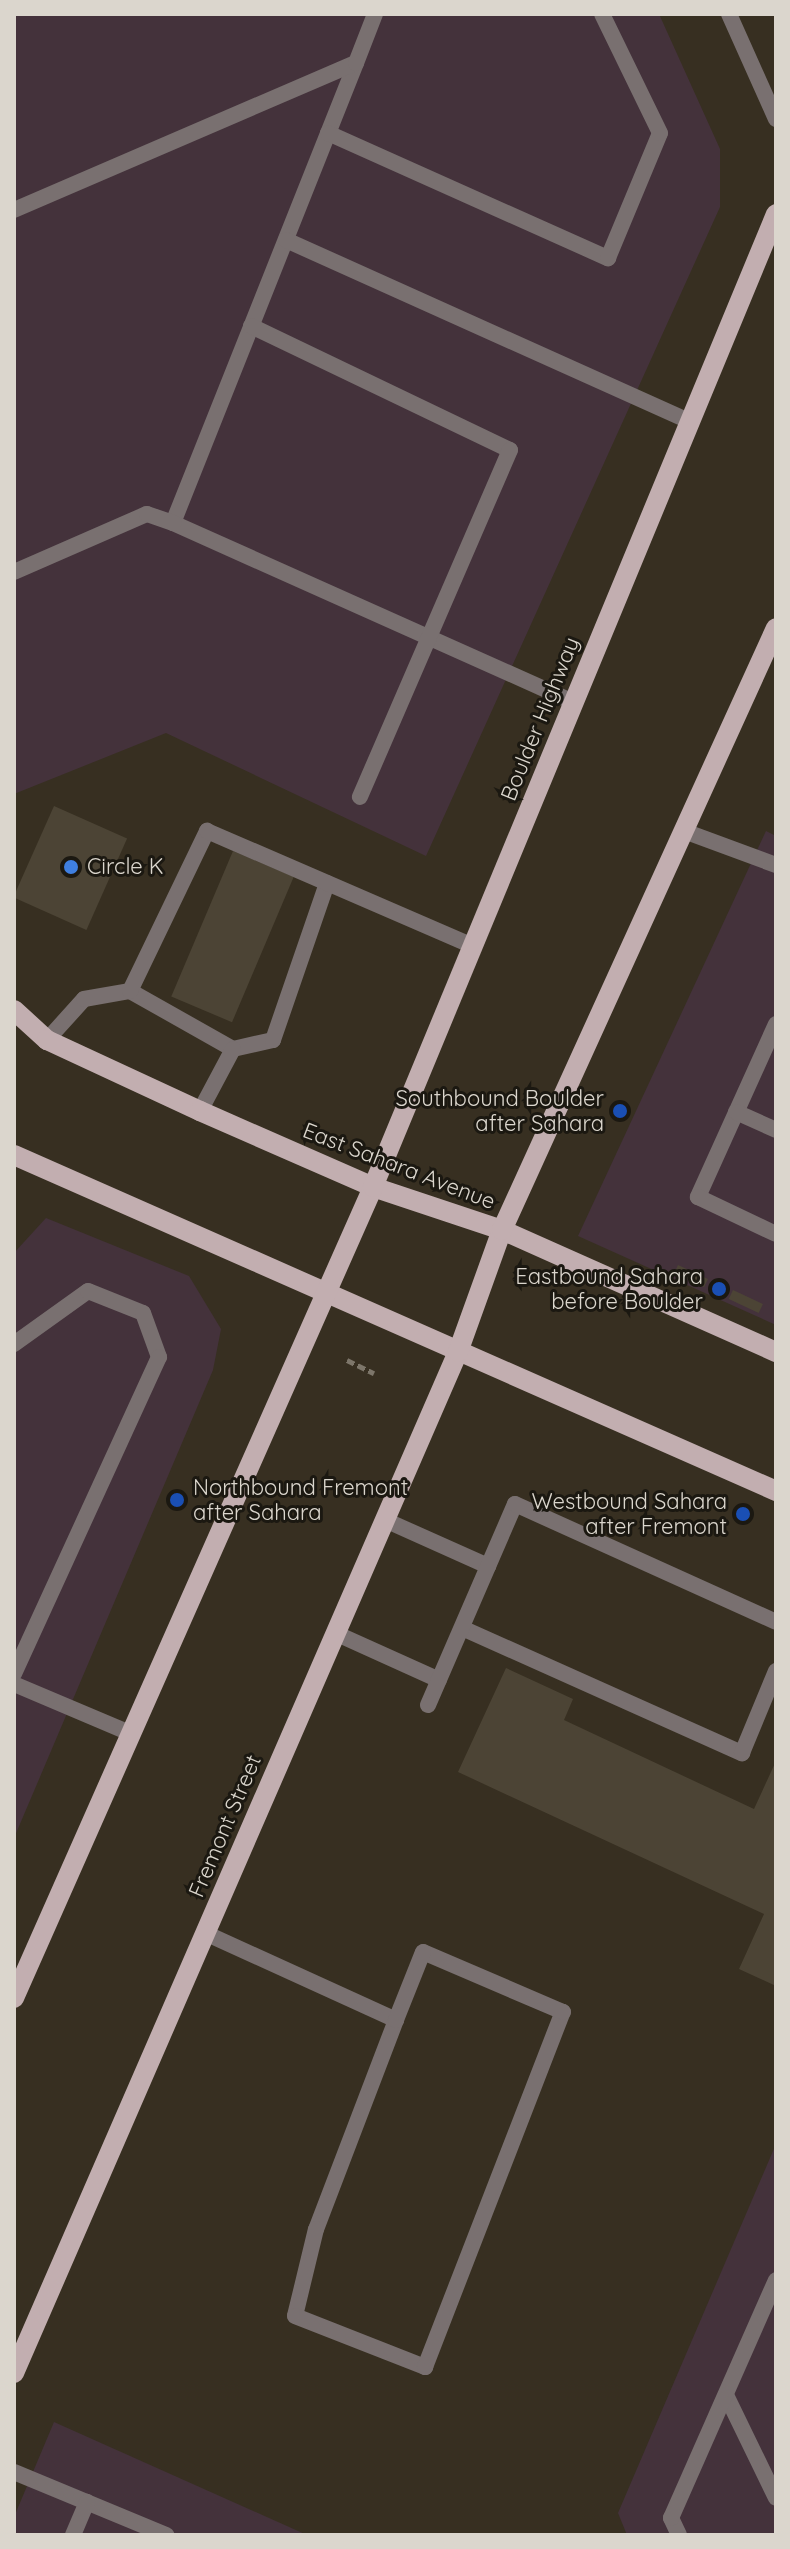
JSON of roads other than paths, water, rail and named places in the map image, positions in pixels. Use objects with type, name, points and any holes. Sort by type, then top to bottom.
[{"type":"main road","name":"Boulder Highway","points":[[323,1295],[373,1187],[776,214]]},
{"type":"main road","points":[[502,1230],[776,628]]},
{"type":"main road","name":"East Sahara Avenue","points":[[14,1010],[47,1040],[200,1111],[373,1187],[502,1230],[776,1352]]},
{"type":"main road","points":[[14,1155],[323,1295],[776,1491]]},
{"type":"main road","name":"Fremont Street","points":[[14,2373],[458,1352],[502,1230]]},
{"type":"main road","points":[[14,1998],[20,1971],[130,1733],[323,1295]]},
{"type":"street","points":[[173,523],[375,14]]},
{"type":"street","points":[[328,133],[608,258],[660,133],[602,14]]},
{"type":"street","points":[[729,14],[776,119]]},
{"type":"street","points":[[14,210],[356,63]]},
{"type":"street","points":[[286,240],[688,421]]},
{"type":"street","points":[[251,326],[510,450],[360,797]]},
{"type":"street","points":[[14,572],[147,514],[573,702]]},
{"type":"street","points":[[130,991],[207,831],[473,946]]},
{"type":"street","points":[[684,831],[776,865]]},
{"type":"street","points":[[47,1040],[84,999],[130,991],[233,1049],[273,1040],[327,883]]},
{"type":"street","points":[[776,1024],[698,1197],[776,1234]]},
{"type":"street","points":[[200,1111],[233,1049]]},
{"type":"street","points":[[736,1112],[776,1130]]},
{"type":"street","points":[[14,1344],[88,1291],[143,1313],[159,1357],[14,1673]]},
{"type":"street","points":[[428,1705],[515,1504],[776,1622]]},
{"type":"street","points":[[385,1520],[488,1566]]},
{"type":"street","points":[[462,1628],[742,1753],[776,1671]]},
{"type":"street","points":[[335,1633],[439,1680]]},
{"type":"street","points":[[14,1684],[130,1733]]},
{"type":"street","points":[[205,1933],[396,2020]]},
{"type":"street","points":[[423,1952],[563,2012],[425,2367],[295,2316],[316,2229],[396,2020],[423,1952]]},
{"type":"street","points":[[679,2535],[671,2518],[776,2280]]},
{"type":"street","points":[[727,2397],[769,2467],[776,2498]]},
{"type":"street","points":[[14,2472],[166,2535]]},
{"type":"street","points":[[73,2535],[87,2502]]},
{"type":"place","name":"Circle K","points":[[71,867]]},
{"type":"place","name":"Southbound Boulder after Sahara","points":[[620,1111]]},
{"type":"place","name":"Eastbound Sahara before Boulder","points":[[719,1289]]},
{"type":"place","name":"Northbound Fremont after Sahara","points":[[177,1500]]},
{"type":"place","name":"Westbound Sahara after Fremont","points":[[743,1514]]}]
